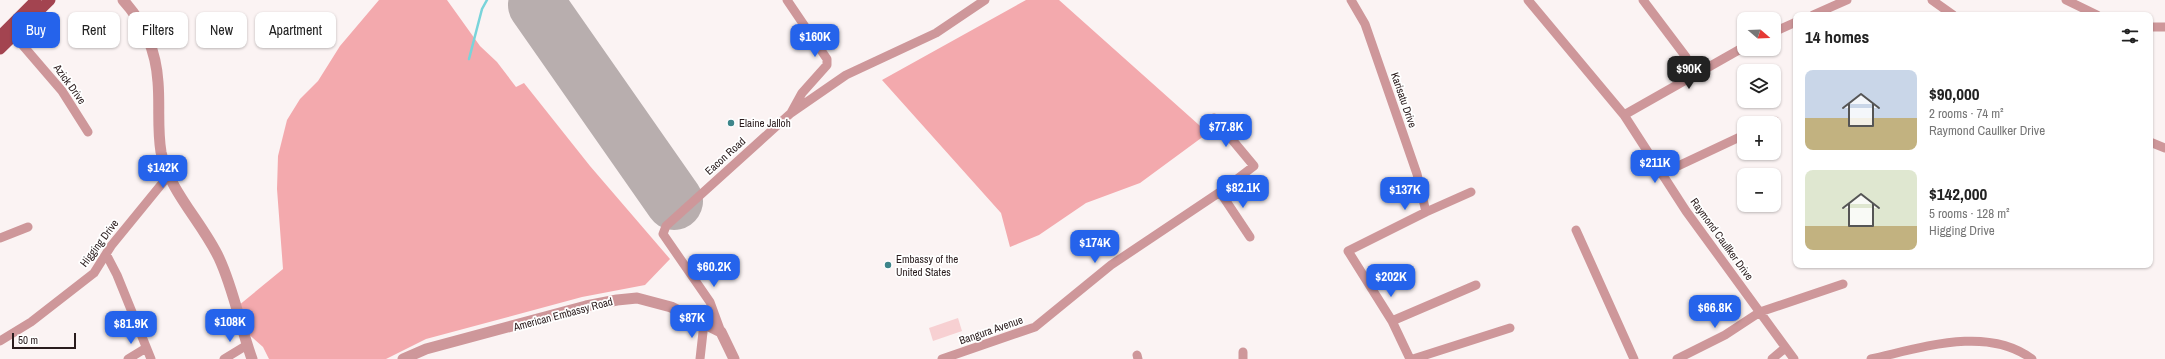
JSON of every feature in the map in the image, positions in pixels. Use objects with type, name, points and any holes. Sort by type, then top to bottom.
[{"type":"main road","points":[[0,36],[36,0]]},
{"type":"main road","points":[[37,12],[50,0]]},
{"type":"main road","points":[[0,49],[12,36]]},
{"type":"street","points":[[123,0],[141,24],[154,53],[158,82],[158,132],[164,164],[169,175],[208,235],[219,258],[252,359]]},
{"type":"street","points":[[787,0],[827,59],[826,65],[802,93],[791,114]]},
{"type":"street","name":"Eacon Road","points":[[721,332],[710,302],[682,257],[663,234],[666,226],[791,114],[846,75],[930,37],[985,0]]},
{"type":"street","name":"Karisatu Drive","points":[[1351,0],[1365,24],[1417,174],[1426,212]]},
{"type":"street","name":"Raymond Caullker Drive","points":[[1528,0],[1624,115],[1661,174],[1794,359]]},
{"type":"street","points":[[1643,0],[1686,58]]},
{"type":"street","points":[[1820,12],[1847,0]]},
{"type":"street","points":[[1932,0],[1949,12]]},
{"type":"street","points":[[2066,0],[2091,12]]},
{"type":"street","points":[[1781,29],[1793,23]]},
{"type":"street","points":[[2153,27],[2165,28]]},
{"type":"street","name":"Azick Drive","points":[[26,48],[62,91],[88,132]]},
{"type":"street","points":[[1624,115],[1737,51]]},
{"type":"street","name":"Bangura Avenue","points":[[942,359],[1035,327],[1111,265],[1220,192],[1254,166],[1254,164],[1214,118]]},
{"type":"street","points":[[1661,174],[1737,138]]},
{"type":"street","points":[[2153,143],[2165,148]]},
{"type":"street","name":"Higging Drive","points":[[0,341],[31,322],[94,273],[102,263],[106,254],[142,206],[169,175]]},
{"type":"street","points":[[1220,192],[1250,237]]},
{"type":"street","points":[[1471,192],[1426,212],[1348,251],[1392,321],[1411,359],[1510,328]]},
{"type":"street","points":[[0,238],[28,227]]},
{"type":"street","points":[[1576,230],[1634,359]]},
{"type":"street","points":[[106,254],[117,275],[151,359]]},
{"type":"street","points":[[1677,359],[1693,353],[1725,335],[1760,312],[1843,284]]},
{"type":"street","points":[[1392,321],[1476,285]]},
{"type":"street","name":"American Embassy Road","points":[[403,359],[426,349],[617,300],[637,298],[660,303],[721,332]]},
{"type":"street","points":[[700,359],[704,323]]},
{"type":"street","points":[[721,332],[734,359]]},
{"type":"street","points":[[1871,359],[1924,348],[1979,342],[2016,349],[2032,359]]},
{"type":"street","points":[[224,359],[247,345]]},
{"type":"street","points":[[128,359],[146,348]]},
{"type":"street","points":[[1772,359],[1785,348]]},
{"type":"shaded area","points":[[379,0],[447,0],[480,46],[497,62],[516,87],[524,83],[590,166],[670,259],[645,285],[582,297],[426,339],[386,359],[269,359],[263,347],[227,315],[283,269],[277,189],[278,156],[287,120],[300,99],[318,81],[340,46]]},
{"type":"shaded area","points":[[1026,0],[1059,0],[1208,133],[1140,183],[1086,203],[1039,235],[1010,247],[1001,213],[882,80]]},
{"type":"shaded area","points":[[958,318],[962,331],[933,341],[929,328]]},
{"type":"waterway","points":[[469,59],[482,9],[487,0]]},
{"type":"runway","points":[[537,5],[674,201]]},
{"type":"place","name":"Elaine Jalloh","points":[[731,123]]},
{"type":"place","name":"Embassy of the United States","points":[[888,265]]}]
